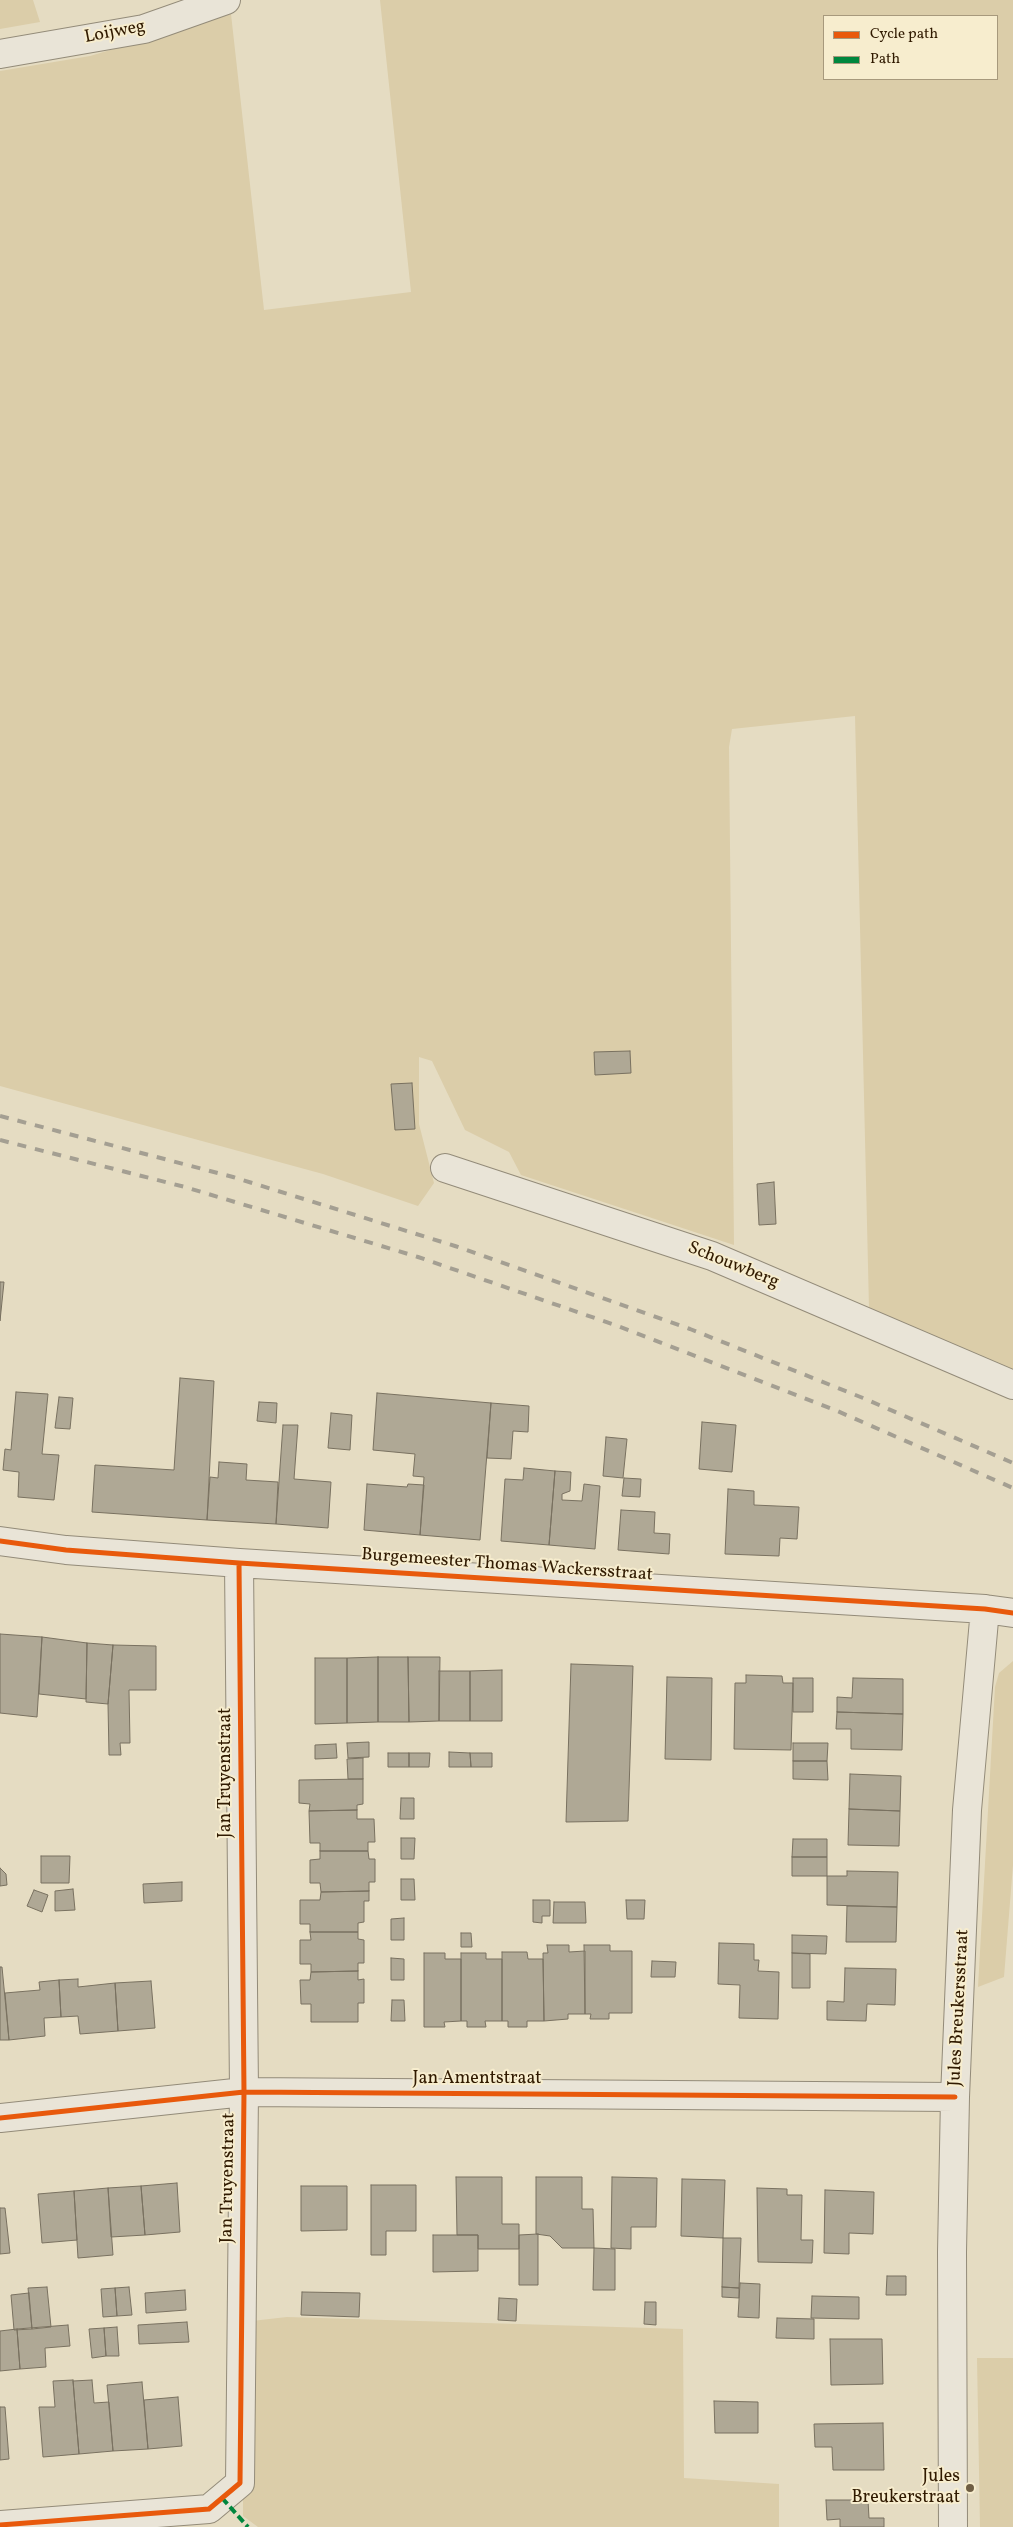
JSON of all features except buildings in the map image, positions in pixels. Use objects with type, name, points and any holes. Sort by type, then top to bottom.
[{"type":"street","name":"Loijweg","points":[[0,54],[144,29],[226,0]]},
{"type":"street","name":"Schouwberg","points":[[445,1168],[712,1256],[1013,1385]]},
{"type":"street","name":"Burgemeester Thomas Wackersstraat","points":[[0,1541],[66,1550],[239,1563],[985,1609],[1013,1613]]},
{"type":"street","name":"Jan Truyenstraat","points":[[0,2525],[209,2509],[240,2482],[244,2092],[239,1563]]},
{"type":"street","name":"Jules Breukersstraat","points":[[953,2527],[952,2252],[955,2097],[967,1810],[985,1609]]},
{"type":"street","name":"Jan Amentstraat","points":[[0,2118],[244,2092],[955,2097]]},
{"type":"shaded area","points":[[0,0],[33,0],[40,22],[0,29]]},
{"type":"shaded area","points":[[380,0],[1013,0],[1013,1373],[869,1308],[855,716],[732,729],[729,747],[734,1245],[521,1175],[509,1152],[465,1130],[432,1061],[419,1057],[419,1124],[434,1183],[418,1206],[323,1174],[0,1086],[0,71],[90,56],[231,14],[264,310],[411,292]]},
{"type":"shaded area","points":[[1013,1661],[1013,1865],[1004,1977],[978,1987],[995,1687],[999,1673]]},
{"type":"shaded area","points":[[287,2317],[683,2329],[684,2478],[779,2484],[779,2527],[258,2527],[243,2516],[243,2322]]},
{"type":"shaded area","points":[[977,2358],[1013,2358],[1013,2527],[980,2527]]},
{"type":"railway","points":[[0,1116],[233,1177],[455,1246],[690,1329],[863,1398],[1013,1463]]},
{"type":"railway","points":[[0,1140],[185,1187],[418,1257],[615,1325],[835,1410],[1013,1488]]},
{"type":"marked path","points":[[222,2498],[248,2527]]},
{"type":"cycle path","points":[[0,1541],[66,1550],[239,1563],[985,1609],[1013,1613]]},
{"type":"cycle path","points":[[0,2525],[209,2509],[240,2483],[244,2092],[239,1563]]},
{"type":"cycle path","points":[[0,2118],[244,2092],[955,2097]]},
{"type":"place","name":"Jules Breukerstraat","points":[[970,2488]]}]
